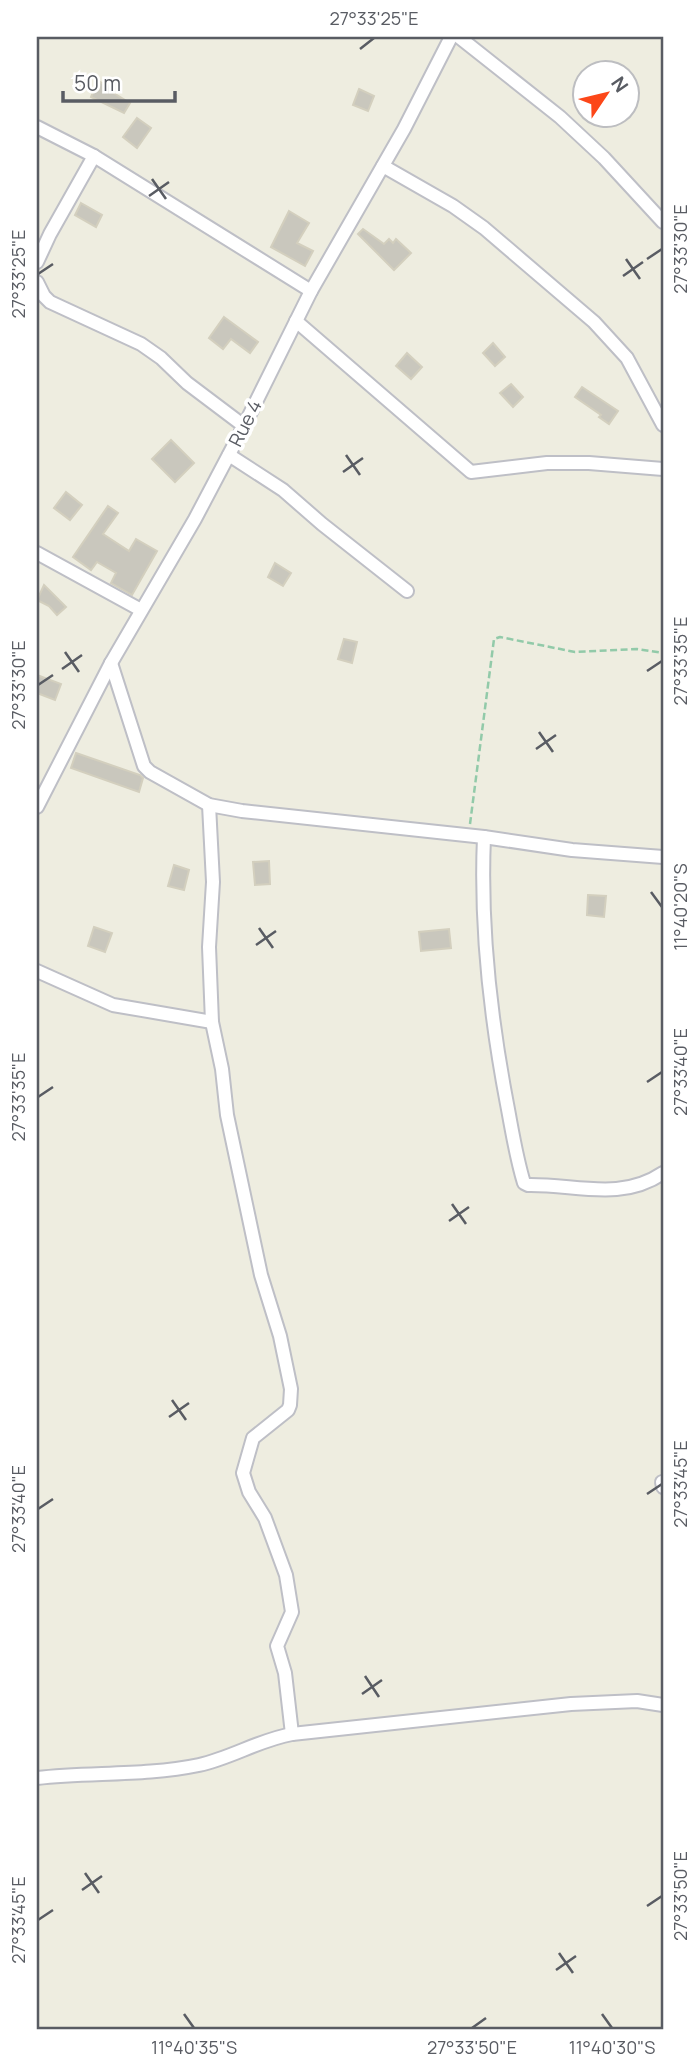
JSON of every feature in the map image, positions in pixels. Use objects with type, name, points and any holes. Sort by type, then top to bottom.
[{"type":"street","name":"Rue 4","points":[[37,807],[111,663],[229,455],[311,291],[383,166],[451,37]]},
{"type":"street","points":[[459,37],[559,117],[604,158],[663,222]]},
{"type":"street","points":[[37,127],[94,156],[311,291]]},
{"type":"street","points":[[37,262],[94,156]]},
{"type":"street","points":[[383,166],[453,206],[484,228],[594,322],[627,358],[663,425]]},
{"type":"street","points":[[37,288],[50,302],[61,308],[141,344],[244,426]]},
{"type":"street","points":[[296,321],[471,472],[547,463],[589,463],[663,469]]},
{"type":"street","points":[[229,455],[283,490],[407,591]]},
{"type":"street","points":[[37,552],[141,610]]},
{"type":"street","points":[[111,663],[144,766],[209,805],[272,816],[663,858]]},
{"type":"street","points":[[209,805],[213,882],[209,947],[212,1022],[222,1069],[227,1115],[261,1275],[280,1336],[290,1389],[288,1410],[253,1438],[243,1473],[249,1492],[264,1518],[285,1575],[292,1612],[277,1646],[285,1673],[292,1734]]},
{"type":"street","points":[[484,837],[481,895],[486,967],[499,1059],[524,1183],[586,1191],[631,1188],[648,1183],[663,1173]]},
{"type":"street","points":[[37,971],[113,1005],[212,1022]]},
{"type":"street","points":[[37,1778],[161,1771],[201,1764],[274,1737],[292,1734],[558,1705],[637,1701],[663,1704]]},
{"type":"path","points":[[469,836],[495,639],[575,653],[637,649],[663,653]]},
{"type":"building","points":[[98,81],[114,89],[112,92],[130,103],[124,113],[91,97]]},
{"type":"building","points":[[359,89],[374,96],[368,111],[353,105]]},
{"type":"building","points":[[137,118],[151,128],[137,148],[123,137]]},
{"type":"building","points":[[81,203],[102,215],[96,227],[75,215]]},
{"type":"building","points":[[289,211],[309,223],[297,243],[313,251],[305,266],[271,247]]},
{"type":"building","points":[[363,229],[384,244],[389,239],[393,243],[396,239],[411,253],[394,270],[358,234]]},
{"type":"building","points":[[224,317],[258,342],[250,353],[231,339],[223,349],[209,338]]},
{"type":"building","points":[[493,343],[505,357],[495,366],[483,353]]},
{"type":"building","points":[[407,353],[422,367],[411,379],[396,366]]},
{"type":"building","points":[[511,384],[523,397],[513,407],[500,393]]},
{"type":"building","points":[[582,387],[618,411],[609,424],[575,397]]},
{"type":"building","points":[[171,440],[194,463],[175,482],[152,459]]},
{"type":"building","points":[[66,492],[82,505],[70,520],[54,508]]},
{"type":"building","points":[[108,506],[118,513],[103,534],[129,551],[136,539],[157,551],[132,595],[111,583],[116,573],[97,562],[91,570],[73,557]]},
{"type":"building","points":[[275,563],[291,573],[283,586],[268,577]]},
{"type":"building","points":[[44,585],[66,607],[57,615],[49,606],[37,600]]},
{"type":"building","points":[[344,639],[357,642],[352,663],[338,659]]},
{"type":"building","points":[[37,675],[61,684],[55,700],[37,693]]},
{"type":"building","points":[[76,753],[140,775],[143,778],[139,792],[71,768]]},
{"type":"building","points":[[269,861],[270,884],[255,885],[253,862]]},
{"type":"building","points":[[174,865],[189,870],[184,890],[168,886]]},
{"type":"building","points":[[588,895],[606,896],[604,917],[587,915]]},
{"type":"building","points":[[94,927],[112,933],[105,952],[88,946]]},
{"type":"building","points":[[449,929],[451,948],[421,951],[419,932]]}]
